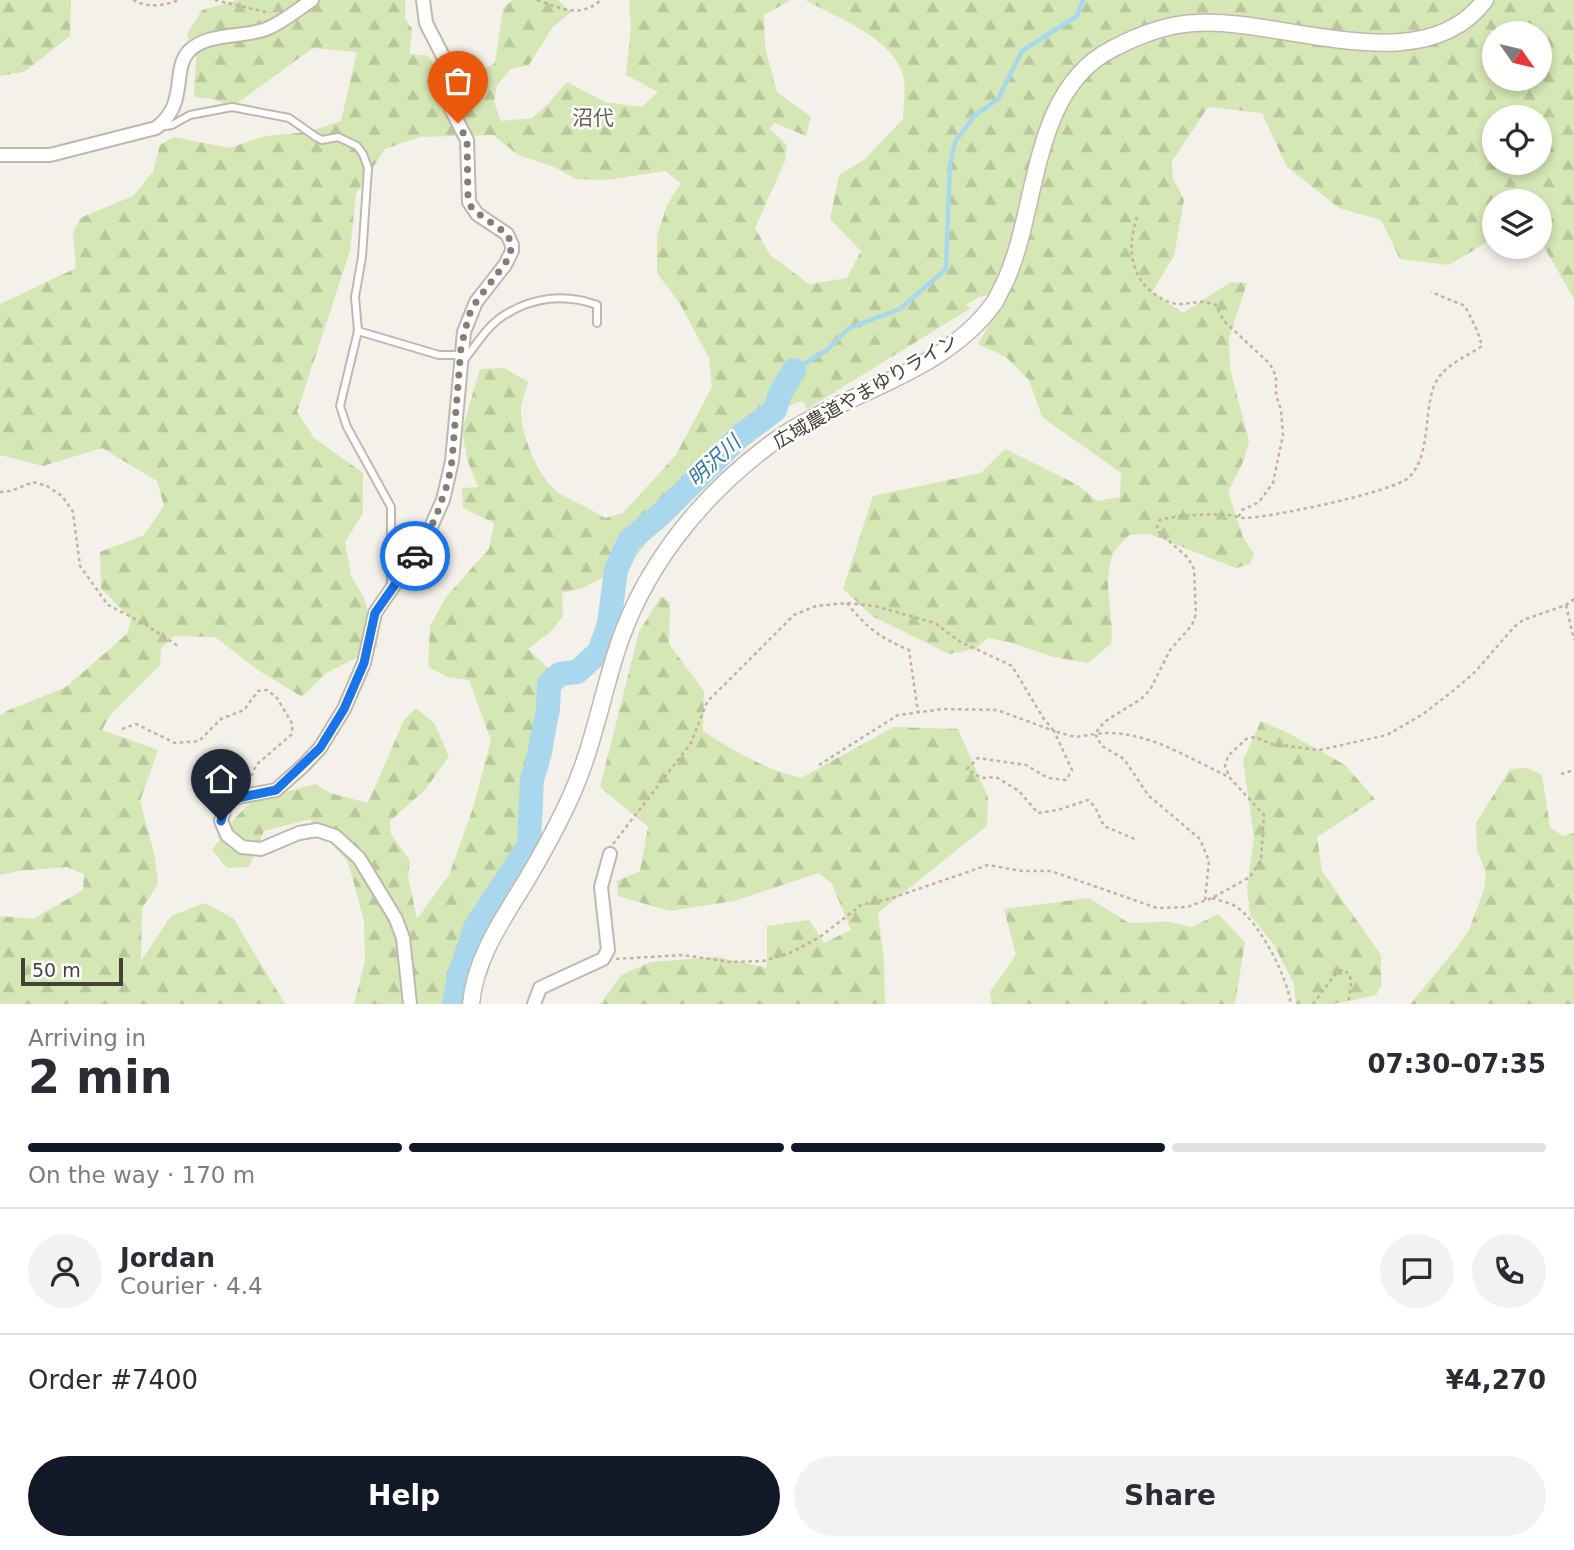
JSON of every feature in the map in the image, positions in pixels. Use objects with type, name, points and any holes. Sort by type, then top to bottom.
[{"type":"street","points":[[0,155],[50,155],[156,128],[175,106],[184,58],[190,50],[207,41],[264,30],[312,0]]},
{"type":"street","points":[[410,1004],[403,938],[396,919],[359,858],[335,836],[317,830],[261,849],[242,847],[227,835],[221,821],[225,807],[233,799],[276,790],[320,748],[344,709],[364,663],[375,613],[425,540],[443,500],[452,461],[464,331],[472,307],[509,258],[512,245],[507,234],[477,214],[469,202],[467,140],[451,109],[451,72],[426,23],[423,0]]},
{"type":"street","name":"広域農道やまゆりライン","points":[[471,1004],[486,947],[534,866],[571,795],[594,732],[615,654],[644,586],[684,524],[729,477],[776,440],[956,343],[995,303],[1016,259],[1051,120],[1073,80],[1108,50],[1152,31],[1193,22],[1242,23],[1330,39],[1394,44],[1413,41],[1448,29],[1467,18],[1485,0]]},
{"type":"street","points":[[534,1004],[540,988],[603,959],[608,950],[601,887],[610,853]]},
{"type":"lane","points":[[156,128],[172,125],[191,115],[232,107],[289,118],[322,140],[338,137],[357,146],[363,154],[368,168],[362,257],[355,297],[358,331],[341,406],[348,427],[391,507],[391,589]]},
{"type":"lane","points":[[358,331],[460,360],[501,317],[532,302],[554,298],[582,299],[597,305],[597,323]]},
{"type":"path","points":[[132,0],[143,5],[169,4],[179,0]]},
{"type":"path","points":[[215,0],[287,17]]},
{"type":"path","points":[[537,0],[571,12],[587,9],[601,0]]},
{"type":"path","points":[[1137,217],[1131,235],[1131,251],[1136,273],[1152,292],[1172,303],[1184,305],[1201,301],[1216,305],[1223,320],[1270,364],[1276,376],[1276,395],[1281,410],[1283,435],[1276,472],[1273,483],[1259,502],[1242,510],[1238,518]]},
{"type":"path","points":[[1095,734],[1104,723],[1150,690],[1170,650],[1192,625],[1196,614],[1194,569],[1188,558],[1161,535],[1157,529],[1158,523],[1166,518],[1228,514],[1238,518],[1280,513],[1377,492],[1406,480],[1411,475],[1420,460],[1438,377],[1482,346],[1465,306],[1431,292]]},
{"type":"path","points":[[0,492],[11,491],[33,482],[47,486],[62,496],[73,512],[80,566],[108,605],[143,623],[178,646]]},
{"type":"path","points":[[1230,778],[1225,764],[1228,756],[1250,737],[1272,744],[1320,750],[1387,735],[1423,714],[1453,691],[1475,672],[1523,620],[1566,605],[1574,599]]},
{"type":"path","points":[[847,603],[865,625],[888,642],[909,649],[918,712]]},
{"type":"path","points":[[610,853],[617,837],[691,743],[707,702],[715,693],[794,615],[816,606],[847,603],[875,606],[935,623],[959,640],[1012,666],[1054,731],[1072,770],[1066,780],[1048,778],[1026,765],[978,758],[967,769],[981,778],[996,777],[1019,791],[1038,813],[1058,810],[1088,800],[1095,807],[1104,826],[1137,839]]},
{"type":"path","points":[[1566,605],[1574,640]]},
{"type":"path","points":[[122,729],[136,724],[175,743],[199,741],[221,719],[244,710],[258,691],[267,690],[277,698],[293,725],[291,735],[257,764],[243,795]]},
{"type":"path","points":[[603,959],[683,955],[730,962],[763,961],[790,953],[810,942],[861,905],[892,898],[988,865],[1022,871],[1051,871],[1157,908],[1187,907],[1212,898],[1250,877],[1261,860],[1264,815],[1230,778],[1148,740],[1110,732],[1075,737],[997,710],[943,709],[898,715],[819,765]]},
{"type":"path","points":[[1095,734],[1102,746],[1124,759],[1148,795],[1200,839],[1209,861],[1205,900]]},
{"type":"path","points":[[1561,774],[1574,770]]},
{"type":"path","points":[[1212,898],[1238,907],[1261,935],[1283,973],[1291,1004]]},
{"type":"path","points":[[1313,1004],[1337,972],[1343,970],[1350,975],[1348,1004]]},
{"type":"green space","points":[[0,0],[71,0],[70,36],[24,72],[0,76]]},
{"type":"green space","points":[[239,0],[405,0],[405,18],[412,29],[410,54],[428,56],[440,74],[476,74],[495,63],[503,9],[512,0],[558,0],[571,12],[552,28],[529,65],[511,69],[497,85],[494,102],[501,121],[532,118],[567,82],[605,102],[642,107],[658,92],[626,75],[631,28],[629,0],[791,0],[764,15],[765,47],[777,92],[811,117],[806,136],[775,123],[769,128],[787,145],[785,161],[755,228],[770,255],[809,284],[847,278],[861,251],[830,219],[839,175],[864,160],[903,119],[905,90],[900,66],[879,42],[849,22],[805,0],[1574,0],[1574,299],[1551,259],[1552,189],[1482,189],[1482,245],[1449,265],[1400,259],[1381,220],[1339,208],[1287,167],[1262,113],[1208,107],[1172,161],[1173,179],[1184,200],[1174,256],[1152,292],[1183,313],[1231,282],[1247,283],[1229,338],[1230,368],[1249,441],[1243,462],[1228,492],[1243,537],[1254,554],[1250,564],[1236,568],[1149,534],[1129,535],[1115,551],[1109,568],[1111,644],[1088,663],[1054,657],[988,638],[975,649],[949,654],[872,616],[843,589],[873,496],[981,473],[1005,449],[1078,485],[1097,501],[1120,497],[1121,473],[1042,417],[1029,380],[1006,357],[978,344],[1008,291],[979,297],[966,305],[971,308],[807,409],[803,401],[775,410],[754,440],[658,527],[630,564],[583,588],[562,593],[563,616],[552,630],[528,649],[548,668],[561,693],[552,756],[538,790],[534,848],[481,936],[465,990],[464,1004],[354,1004],[365,961],[364,921],[348,862],[310,819],[264,831],[249,867],[227,868],[212,850],[236,817],[252,801],[316,784],[330,793],[368,803],[404,720],[416,708],[434,723],[449,756],[425,790],[390,821],[391,834],[410,861],[408,876],[417,919],[449,875],[473,808],[491,740],[469,680],[447,677],[428,666],[430,626],[446,597],[489,549],[494,523],[463,508],[462,488],[478,487],[467,459],[462,430],[480,369],[504,368],[528,382],[522,405],[522,419],[527,444],[539,469],[562,495],[605,518],[623,513],[676,455],[712,387],[709,358],[680,304],[657,273],[657,236],[667,205],[681,183],[665,171],[606,180],[576,179],[552,166],[518,155],[493,135],[420,137],[385,149],[356,194],[350,251],[297,412],[314,438],[363,473],[363,513],[345,542],[351,576],[364,598],[378,647],[326,673],[302,697],[258,670],[215,637],[174,636],[161,648],[160,665],[110,715],[102,730],[158,750],[140,801],[155,857],[158,884],[142,908],[141,961],[171,916],[204,903],[233,918],[285,1004],[0,1004],[0,916],[33,919],[83,890],[84,874],[67,867],[0,875],[0,716],[66,687],[127,634],[131,619],[101,588],[100,552],[144,535],[164,506],[157,481],[102,448],[43,466],[0,455],[0,304],[76,268],[73,234],[80,218],[133,196],[153,172],[160,145],[174,137],[230,148],[265,136],[308,132],[341,121],[357,52],[313,48],[232,107],[213,99],[194,97],[196,57],[187,34],[202,10]]},
{"type":"green space","points":[[661,596],[670,603],[669,644],[704,691],[703,731],[762,764],[801,778],[894,727],[958,729],[988,797],[987,826],[878,913],[884,961],[885,1004],[600,1004],[621,975],[651,962],[718,957],[767,968],[767,926],[809,920],[824,943],[851,930],[832,884],[819,873],[734,901],[669,911],[618,896],[617,881],[640,871],[648,827],[600,787],[639,632]]},
{"type":"green space","points":[[1261,721],[1345,765],[1375,799],[1317,837],[1322,871],[1381,955],[1381,986],[1376,995],[1334,1004],[1296,1004],[1294,984],[1274,945],[1250,915],[1247,888],[1254,837],[1243,760]]},
{"type":"green space","points":[[1527,768],[1542,775],[1550,827],[1563,836],[1574,833],[1574,1004],[1410,1004],[1469,930],[1484,890],[1486,874],[1477,849],[1476,823],[1510,769]]},
{"type":"green space","points":[[1089,898],[1129,923],[1169,922],[1192,927],[1218,914],[1245,942],[1235,1004],[992,1004],[990,992],[1016,955],[1004,909]]},
{"type":"waterway","name":"明沢川","points":[[794,370],[827,350],[849,328],[900,309],[946,269],[950,164],[955,142],[974,116],[998,99],[1022,51],[1077,16],[1083,0]]},
{"type":"waterway","name":"明沢川","points":[[454,1004],[459,977],[475,928],[529,845],[532,779],[548,709],[549,684],[560,674],[577,672],[599,652],[609,624],[616,570],[629,541],[660,515],[739,437],[775,410],[780,394],[794,370]]},
{"type":"way so far","points":[[415,556],[436,517],[448,482],[461,347],[469,315],[512,251],[511,239],[507,234],[477,214],[469,202],[468,145],[458,123]]},
{"type":"district","name":"沼代","points":[[593,118]]},
{"type":"route","points":[[221,821],[225,807],[233,799],[276,790],[320,748],[344,709],[364,663],[375,613],[415,556]]}]
